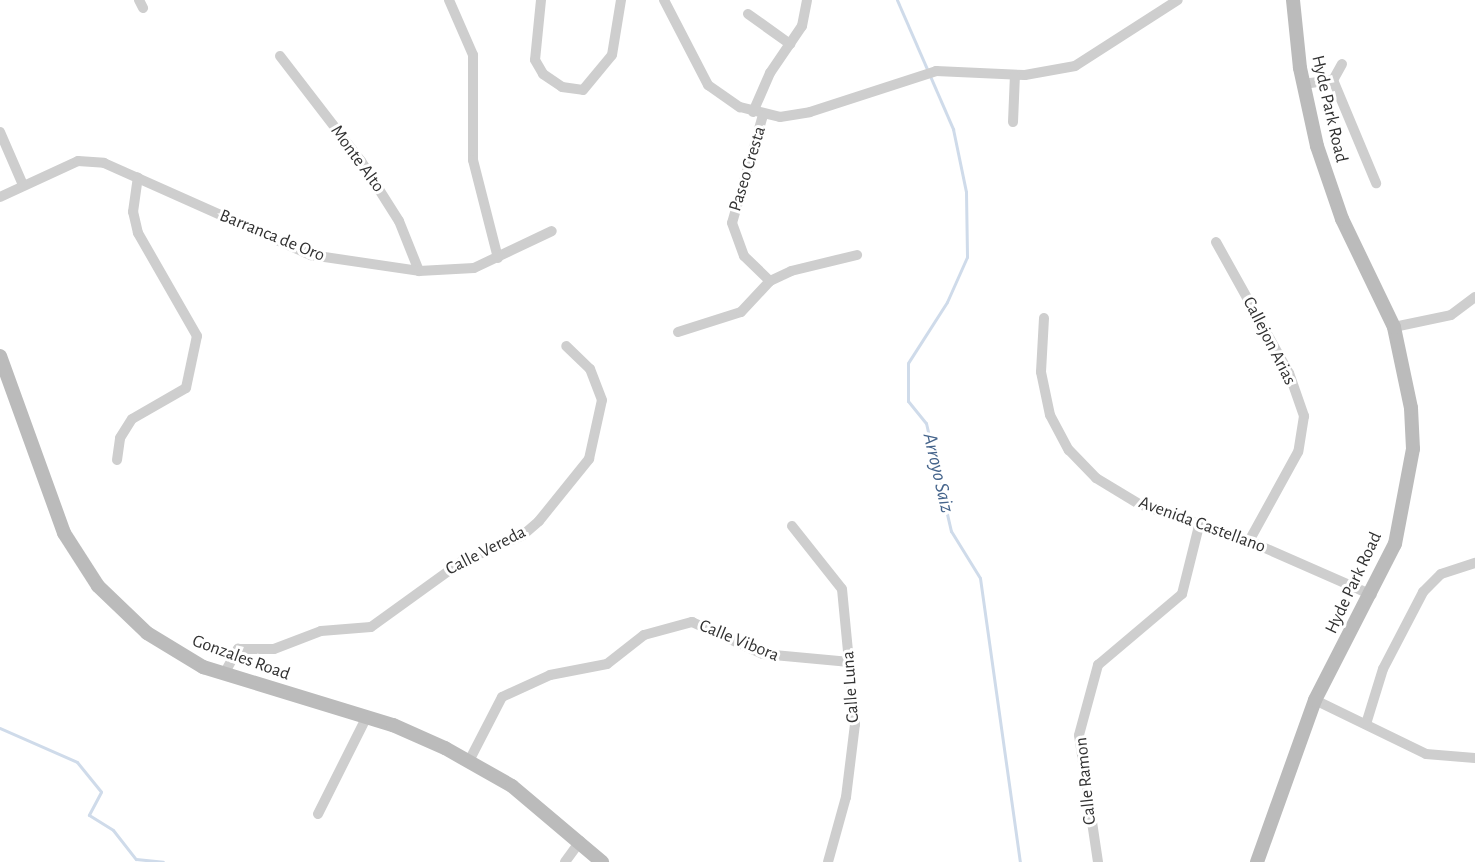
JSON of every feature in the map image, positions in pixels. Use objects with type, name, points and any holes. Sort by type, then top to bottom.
[{"type":"main road","name":"Hyde Park Road","points":[[1257,862],[1315,700],[1372,595],[1395,544],[1413,448],[1411,408],[1394,327],[1335,201],[1302,84],[1293,0]]},
{"type":"main road","name":"Gonzales Road","points":[[0,356],[51,500],[80,561],[147,633],[224,674],[367,717],[470,761],[521,793],[602,862]]},
{"type":"street","points":[[449,0],[473,55],[477,84],[473,160],[498,258]]},
{"type":"street","points":[[541,0],[535,60],[543,74],[562,87],[583,90],[612,55],[621,0]]},
{"type":"street","points":[[664,0],[701,77],[724,98],[758,114],[803,114],[909,77],[936,71],[1015,75],[1083,63],[1163,4],[1178,0]]},
{"type":"street","name":"Paseo Cresta","points":[[770,281],[740,250],[732,223],[770,73],[802,26],[807,0]]},
{"type":"street","points":[[748,14],[790,44]]},
{"type":"street","name":"Monte Alto","points":[[280,56],[374,181],[399,221],[419,271]]},
{"type":"street","points":[[1333,81],[1342,64]]},
{"type":"street","points":[[1013,122],[1015,75]]},
{"type":"street","points":[[1302,84],[1333,81]]},
{"type":"street","points":[[1333,81],[1376,183]]},
{"type":"street","points":[[0,132],[23,185]]},
{"type":"street","name":"Barranca de Oro","points":[[0,197],[78,161],[104,163],[311,255],[419,271],[453,272],[498,258],[552,231]]},
{"type":"street","points":[[117,460],[120,438],[132,419],[186,388],[197,336],[138,233],[133,212],[138,177]]},
{"type":"street","name":"Callejon Arias","points":[[1216,242],[1289,373],[1304,417],[1299,452],[1249,541]]},
{"type":"street","points":[[678,332],[741,312],[770,281],[803,266],[857,255]]},
{"type":"street","points":[[1394,327],[1451,315],[1475,297]]},
{"type":"street","name":"Avenida Castellano","points":[[1044,318],[1041,372],[1050,415],[1070,450],[1096,478],[1139,504],[1249,541],[1372,595]]},
{"type":"street","name":"Calle Vereda","points":[[224,674],[238,649],[274,649],[321,631],[371,627],[461,562],[523,535],[539,521],[589,459],[603,400],[590,369],[566,345]]},
{"type":"street","name":"Calle Luna","points":[[792,526],[842,589],[850,662],[855,724],[846,797],[828,862]]},
{"type":"street","name":"Calle Ramon","points":[[1098,862],[1079,735],[1098,665],[1182,594],[1199,526]]},
{"type":"street","points":[[1366,724],[1383,669],[1423,592],[1441,574],[1475,563]]},
{"type":"street","name":"Calle Vibora","points":[[470,761],[502,698],[550,675],[607,664],[645,635],[692,622],[763,654],[850,662]]},
{"type":"street","points":[[1315,700],[1426,754],[1475,758]]},
{"type":"street","points":[[318,814],[367,717]]},
{"type":"street","points":[[565,862],[580,841]]},
{"type":"waterway","name":"Arroyo Saiz","points":[[897,0],[953,129],[966,192],[967,257],[947,302],[908,363],[908,401],[926,423],[951,531],[980,578],[1020,862]]},
{"type":"waterway","points":[[0,728],[77,762],[101,792],[89,815],[113,830],[136,859],[163,862]]}]
